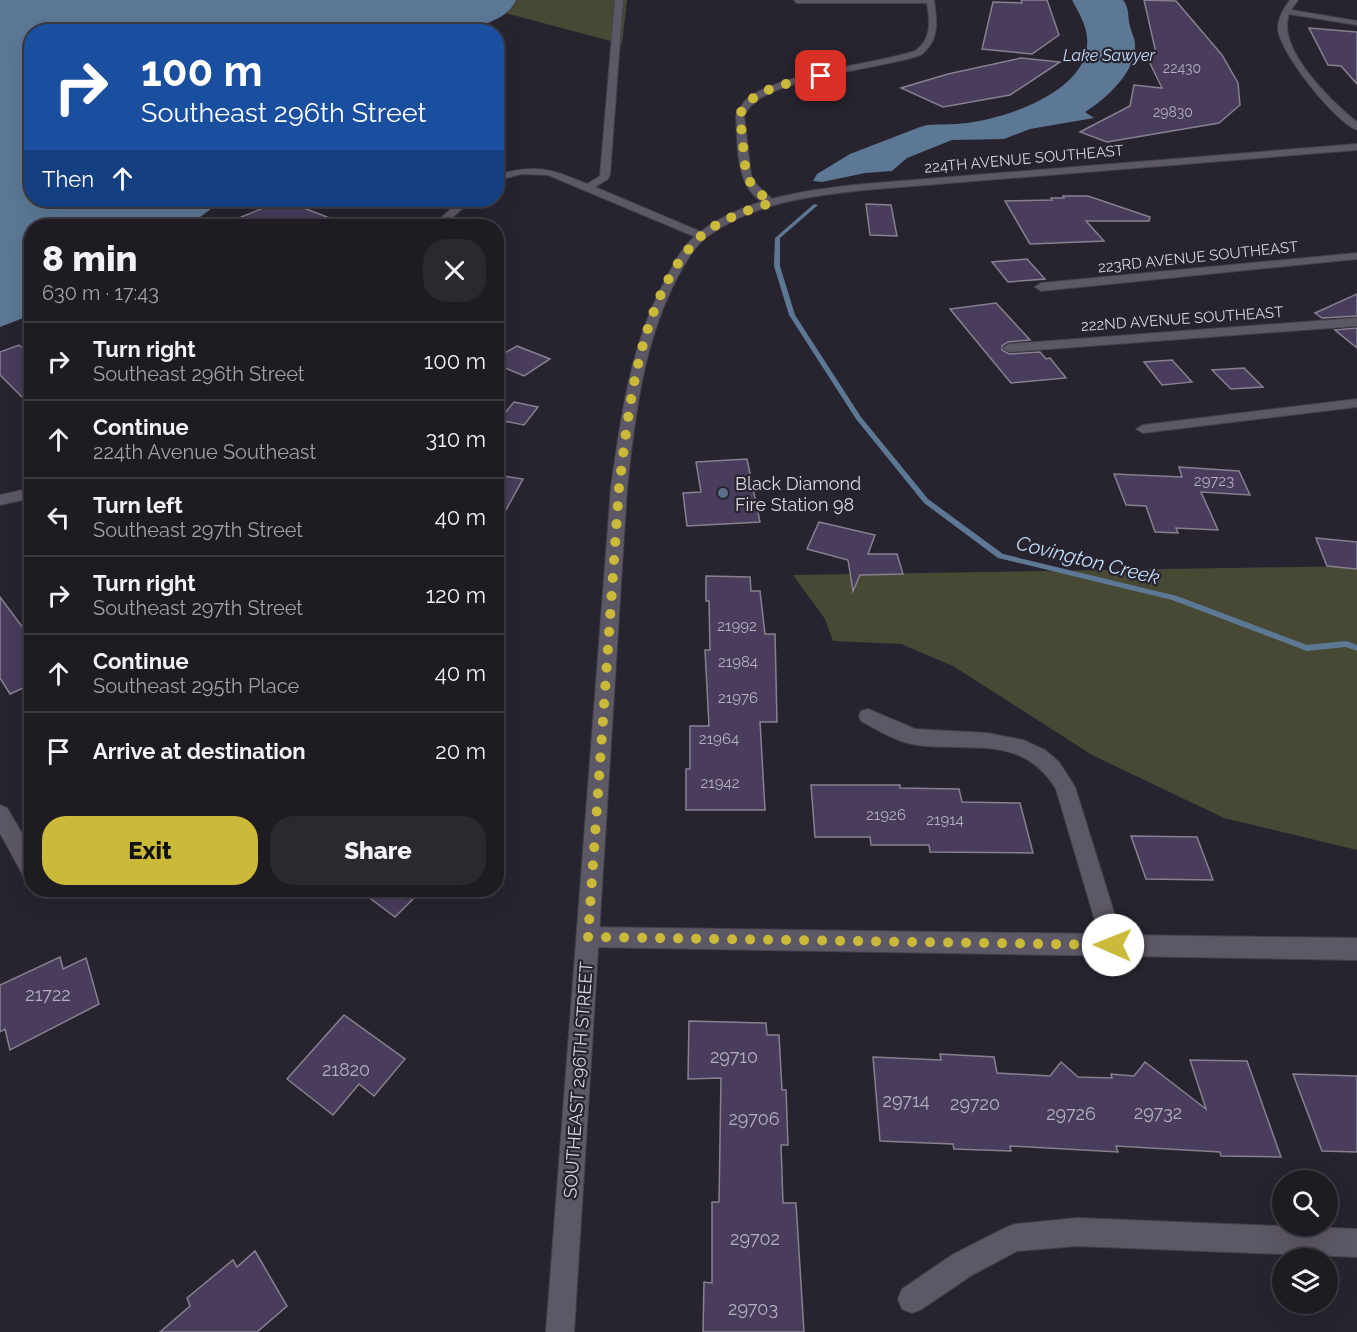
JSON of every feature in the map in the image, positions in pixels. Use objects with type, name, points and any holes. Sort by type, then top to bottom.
[{"type":"street","points":[[589,187],[605,174],[619,0]]},
{"type":"street","points":[[771,203],[753,187],[746,175],[740,115],[742,107],[752,99],[784,84],[910,57],[923,50],[930,42],[934,27],[930,0],[797,1]]},
{"type":"street","points":[[1294,0],[1288,6],[1282,27],[1289,48],[1322,95],[1342,116],[1357,127]]},
{"type":"street","points":[[1288,12],[1357,22]]},
{"type":"street","name":"224TH AVENUE SOUTHEAST","points":[[702,236],[735,216],[771,203],[864,187],[1357,147]]},
{"type":"street","points":[[504,176],[521,171],[540,170],[561,175],[702,236]]},
{"type":"street","points":[[445,219],[459,207]]},
{"type":"street","name":"SOUTHEAST 296TH STREET","points":[[560,1332],[619,488],[627,418],[641,348],[663,291],[684,256],[702,236]]},
{"type":"street","name":"223RD AVENUE SOUTHEAST","points":[[1041,287],[1357,256]]},
{"type":"street","name":"222ND AVENUE SOUTHEAST","points":[[1009,348],[1357,322]]},
{"type":"street","points":[[1143,429],[1357,403]]},
{"type":"street","points":[[0,500],[24,495]]},
{"type":"street","points":[[868,716],[914,737],[1007,744],[1036,755],[1052,767],[1065,787],[1113,945]]},
{"type":"street","points":[[0,814],[24,856]]},
{"type":"street","points":[[588,937],[1357,949]]},
{"type":"street","points":[[912,1299],[962,1264],[1015,1238],[1077,1232],[1357,1243]]},
{"type":"green space","points":[[516,0],[627,0],[622,44],[505,13],[513,7]]},
{"type":"green space","points":[[1357,566],[1357,850],[1224,818],[1092,755],[953,666],[901,644],[833,641],[825,619],[793,575]]},
{"type":"water","points":[[0,0],[516,0],[506,13],[484,24],[24,24],[24,207],[214,207],[197,219],[24,219],[24,318],[0,327]]},
{"type":"water","name":"Lake Sawyer","points":[[1072,0],[1123,0],[1127,6],[1135,42],[1134,54],[1126,74],[1111,92],[1085,112],[1094,118],[1030,129],[1004,139],[952,140],[907,158],[892,171],[865,173],[822,182],[813,181],[817,174],[850,154],[920,127],[990,119],[1028,106],[1064,85],[1077,71],[1085,56],[1087,38],[1084,23]]},
{"type":"building","points":[[1021,0],[1047,0],[1059,35],[1032,54],[982,49],[993,2],[1022,3]]},
{"type":"building","points":[[1144,0],[1176,1],[1222,55],[1238,83],[1240,105],[1219,123],[1107,142],[1080,132],[1130,106],[1134,85],[1162,88],[1145,53],[1156,53]]},
{"type":"building","points":[[1309,28],[1357,32],[1357,84],[1341,66],[1328,65]]},
{"type":"building","points":[[1021,58],[1060,62],[1010,95],[943,107],[901,88],[948,74]]},
{"type":"building","points":[[1063,196],[1088,196],[1150,217],[1149,221],[1086,221],[1104,241],[1030,244],[1005,201],[1052,200],[1051,198],[1064,198]]},
{"type":"building","points":[[866,204],[891,205],[897,236],[870,235]]},
{"type":"building","points":[[266,207],[301,207],[332,219],[236,219]]},
{"type":"building","points":[[1027,259],[1045,279],[1008,282],[992,262]]},
{"type":"building","points":[[1357,294],[1357,316],[1322,318],[1315,313]]},
{"type":"building","points":[[996,303],[1030,340],[1008,342],[1002,346],[1002,350],[1009,354],[1040,352],[1046,359],[1050,358],[1066,378],[1011,383],[950,309]]},
{"type":"building","points":[[1357,328],[1357,348],[1335,330]]},
{"type":"building","points":[[19,345],[24,349],[24,399],[0,375],[0,352]]},
{"type":"building","points":[[517,346],[550,359],[524,376],[504,367],[504,353]]},
{"type":"building","points":[[1172,360],[1192,382],[1162,385],[1144,362]]},
{"type":"building","points":[[1244,368],[1263,387],[1231,389],[1212,370]]},
{"type":"building","points":[[514,402],[538,407],[524,425],[504,421],[504,414]]},
{"type":"building","name":"Black Diamond Fire Station 98","points":[[747,459],[760,522],[687,526],[683,493],[701,492],[696,462]]},
{"type":"building","points":[[1179,467],[1239,471],[1250,495],[1201,492],[1218,530],[1176,528],[1178,533],[1155,532],[1146,506],[1126,505],[1114,474],[1182,477]]},
{"type":"building","points":[[504,476],[523,479],[504,513]]},
{"type":"building","points":[[819,522],[875,535],[868,554],[897,554],[903,574],[860,575],[853,591],[848,560],[807,549]]},
{"type":"building","points":[[1316,538],[1357,542],[1357,569],[1327,566]]},
{"type":"building","points":[[706,576],[750,577],[751,591],[760,591],[765,634],[775,634],[777,722],[760,722],[765,810],[686,810],[686,769],[690,769],[690,726],[709,726],[705,650],[710,650]]},
{"type":"building","points":[[0,597],[24,629],[24,688],[10,694],[0,678]]},
{"type":"building","points":[[811,785],[900,785],[900,788],[959,789],[962,802],[1020,803],[1033,853],[930,852],[929,845],[871,845],[870,837],[815,837]]},
{"type":"building","points":[[1131,836],[1197,837],[1213,880],[1146,879]]},
{"type":"building","points":[[368,897],[415,897],[395,917]]},
{"type":"building","points":[[60,957],[63,969],[86,958],[99,1004],[10,1050],[5,1029],[0,1032],[0,985]]},
{"type":"building","points":[[344,1015],[405,1059],[374,1096],[359,1084],[333,1115],[287,1079]]},
{"type":"building","points":[[689,1021],[766,1023],[767,1035],[779,1035],[782,1090],[786,1090],[788,1145],[781,1145],[783,1203],[796,1203],[804,1332],[703,1332],[704,1282],[712,1283],[712,1202],[719,1202],[721,1078],[688,1079]]},
{"type":"building","points":[[940,1054],[994,1057],[997,1073],[1050,1076],[1061,1062],[1078,1077],[1112,1078],[1111,1074],[1134,1076],[1145,1062],[1206,1109],[1190,1060],[1247,1061],[1281,1157],[1221,1156],[1220,1152],[1116,1146],[1118,1152],[1010,1146],[1011,1151],[954,1149],[953,1144],[880,1141],[873,1057],[941,1060]]},
{"type":"building","points":[[1293,1074],[1357,1076],[1357,1152],[1322,1151]]},
{"type":"building","points":[[255,1251],[287,1306],[257,1332],[160,1332],[190,1306],[187,1298],[233,1260],[237,1267]]},
{"type":"waterway","name":"Covington Creek","points":[[816,205],[778,238],[777,266],[792,315],[858,418],[926,501],[1001,556],[1174,598],[1307,648],[1346,644],[1357,648]]},
{"type":"place","name":"Black Diamond Fire Station 98","points":[[723,493]]},
{"type":"route","points":[[821,76],[784,84],[752,99],[742,107],[740,115],[746,175],[753,187],[771,203],[735,216],[714,228],[702,236],[684,256],[663,291],[641,348],[627,418],[619,488],[588,937],[1113,945]]}]
